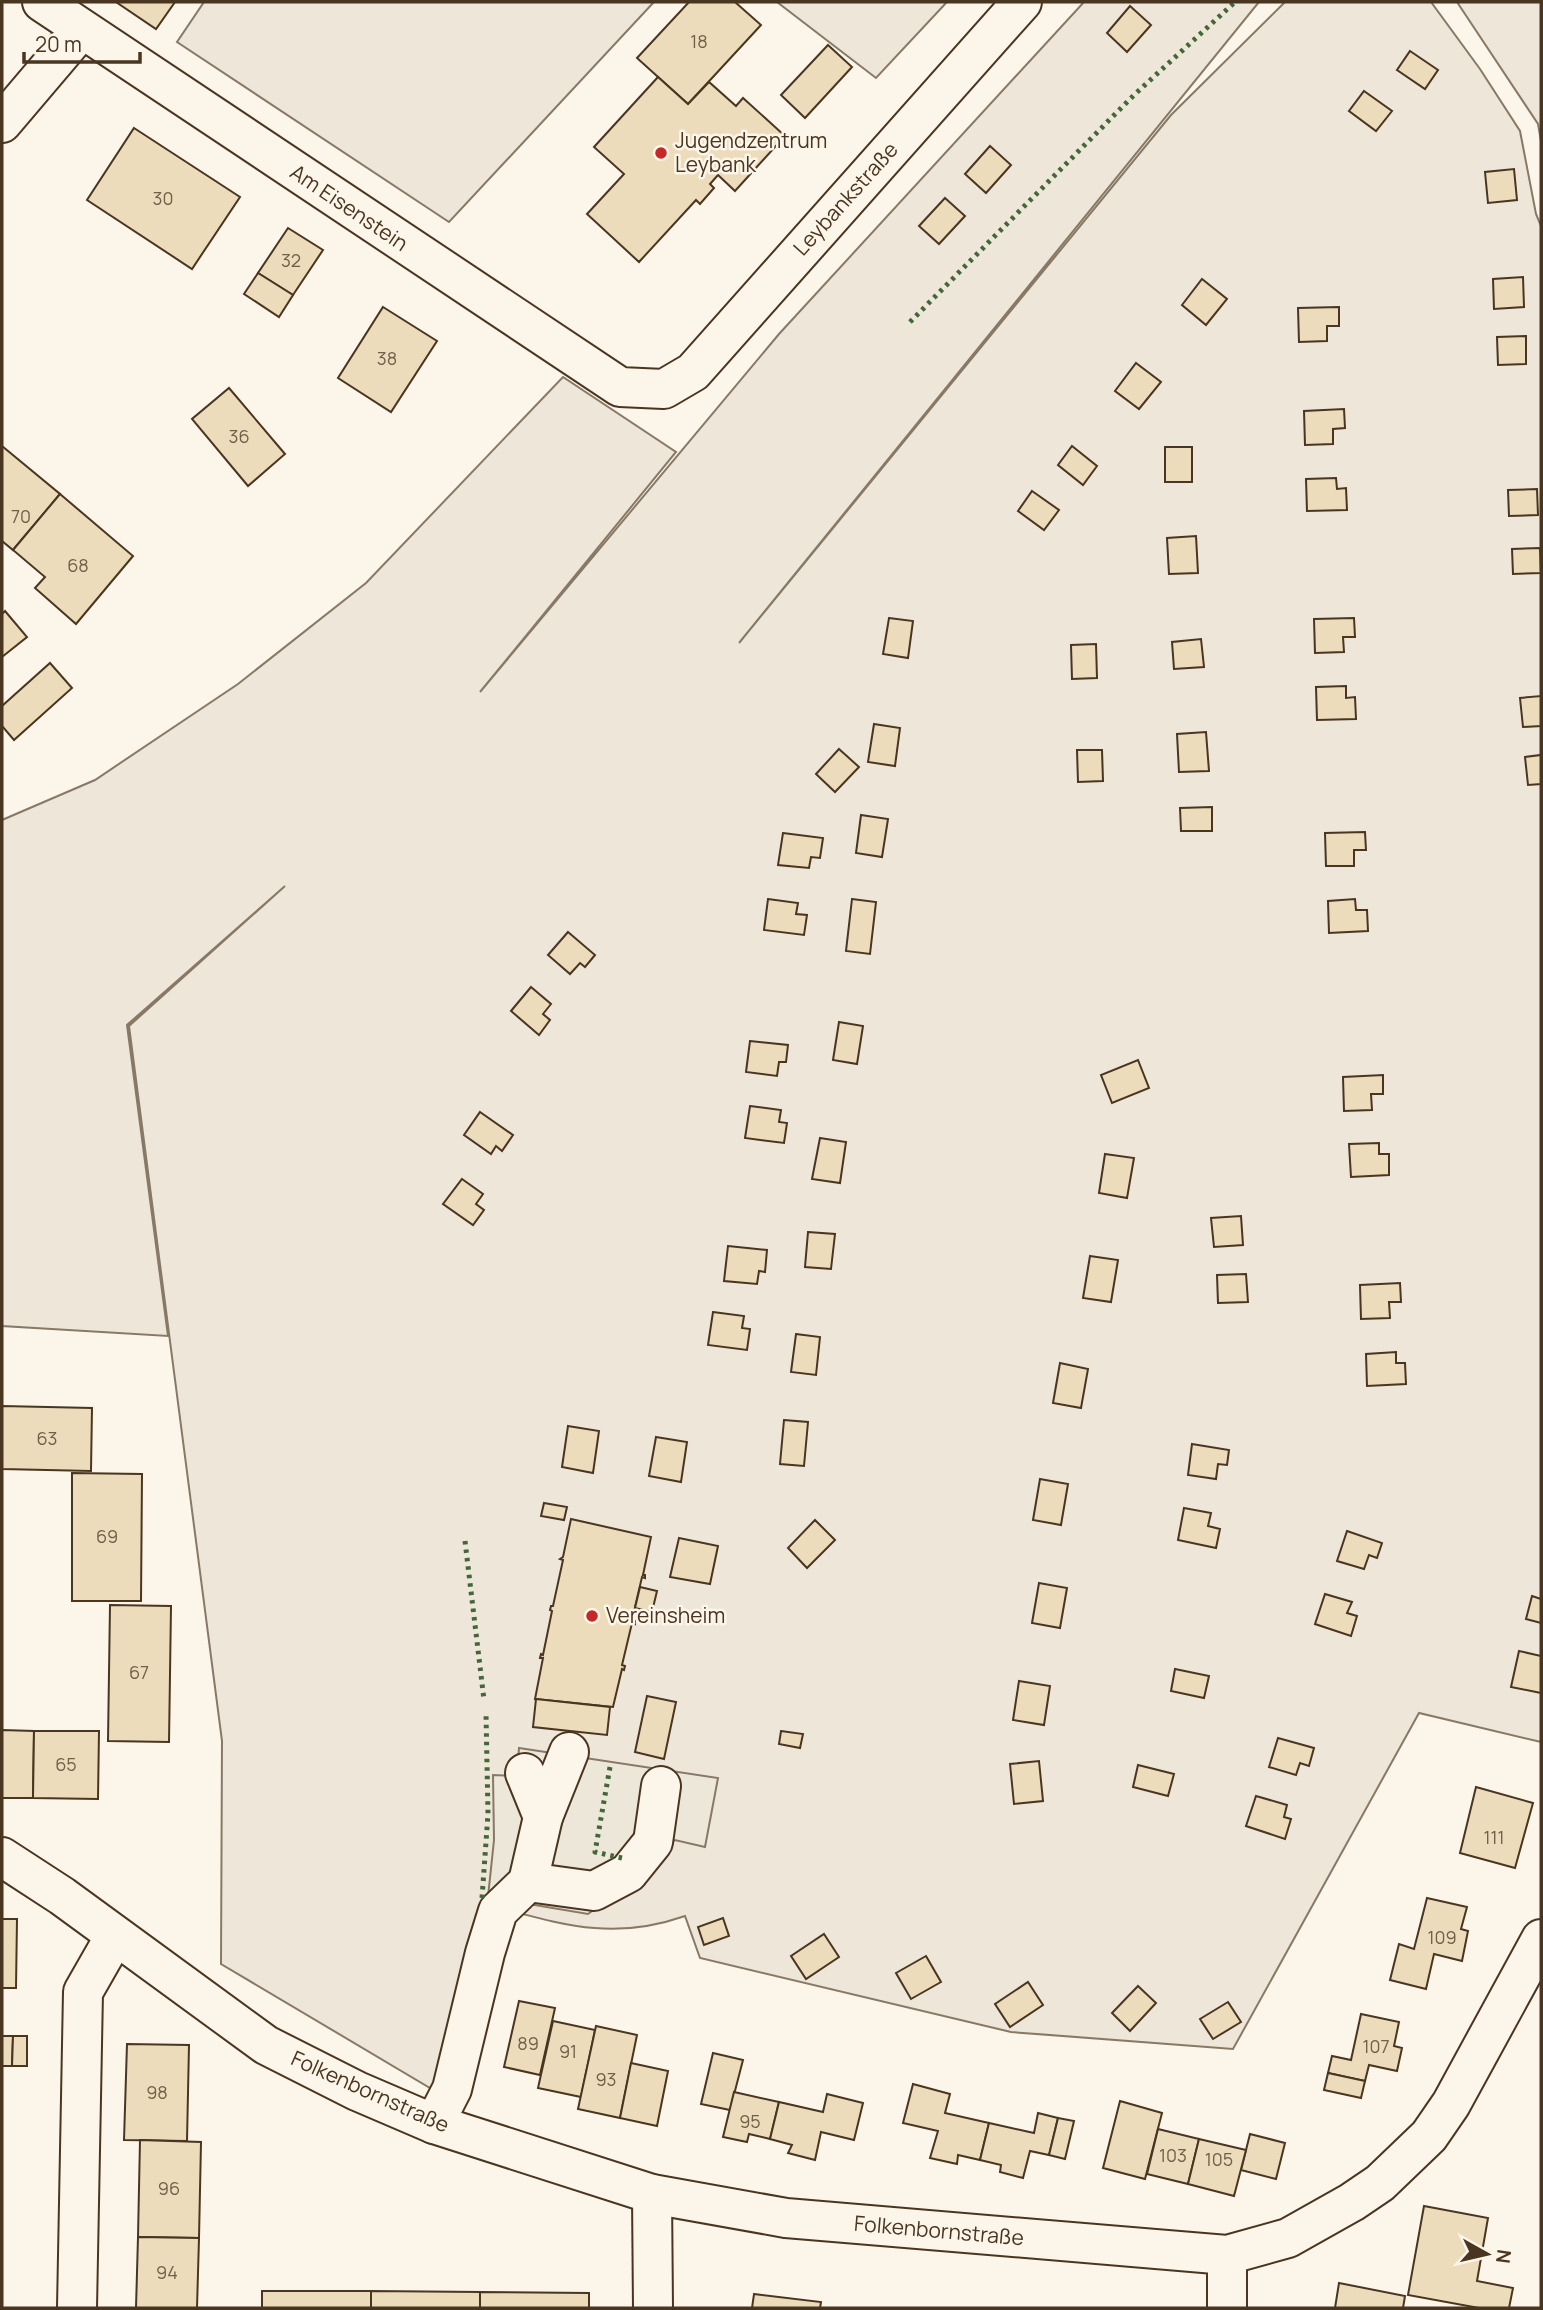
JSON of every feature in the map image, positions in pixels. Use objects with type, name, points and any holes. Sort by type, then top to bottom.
[{"type":"street","name":"Am Eisenstein","points":[[43,2],[81,30],[620,387],[664,389]]},
{"type":"street","name":"Leybankstraße","points":[[664,389],[693,372],[1022,2]]},
{"type":"street","points":[[2,123],[81,30]]},
{"type":"street","points":[[434,2123],[453,2089],[485,1953],[498,1911],[528,1882],[543,1817],[569,1752]]},
{"type":"street","points":[[525,1773],[543,1817]]},
{"type":"street","points":[[528,1882],[594,1891],[628,1873],[653,1842],[661,1786]]},
{"type":"street","name":"Folkenbornstraße","points":[[2,1857],[62,1896],[265,2045],[357,2091],[434,2123],[652,2194],[786,2218],[1227,2255],[1288,2238],[1352,2202],[1380,2183],[1429,2136],[1451,2104],[1541,1939]]},
{"type":"street","points":[[77,2308],[83,1992],[115,1936]]},
{"type":"street","points":[[652,2194],[653,2308]]},
{"type":"street","points":[[1227,2255],[1227,2308]]},
{"type":"shaded area","points":[[204,2],[654,2],[449,222],[177,42]]},
{"type":"shaded area","points":[[777,2],[947,2],[876,78]]},
{"type":"shaded area","points":[[1084,2],[1259,2],[739,643],[1171,115],[1285,2],[1431,2],[1480,69],[1520,131],[1536,214],[1541,226],[1541,1742],[1419,1713],[1233,2049],[1011,2032],[700,1958],[685,1916],[657,1924],[606,1929],[558,1923],[481,1903],[438,2080],[430,2088],[221,1964],[222,1741],[129,1026],[285,886],[127,1025],[168,1336],[2,1326],[2,820],[95,780],[238,684],[366,583],[563,377],[676,452],[480,692],[779,334]]},
{"type":"shaded area","points":[[1457,2],[1541,2],[1541,141],[1538,124]]},
{"type":"shaded area","points":[[519,1748],[718,1778],[705,1847],[675,1840],[620,1891],[588,1914],[488,1897],[494,1840],[493,1775],[517,1776]]},
{"type":"building","points":[[116,2],[175,2],[156,29]]},
{"type":"building","points":[[689,2],[735,2],[761,25],[688,104],[637,58]]},
{"type":"building","points":[[1130,6],[1151,25],[1127,52],[1107,33]]},
{"type":"building","points":[[828,45],[852,67],[805,118],[781,95]]},
{"type":"building","points":[[1410,51],[1438,70],[1425,89],[1397,70]]},
{"type":"building","points":[[658,77],[688,104],[709,82],[736,106],[743,98],[785,136],[735,191],[718,175],[710,184],[714,188],[700,204],[696,200],[639,262],[587,214],[624,174],[594,147]]},
{"type":"building","points":[[1364,91],[1392,111],[1376,131],[1349,111]]},
{"type":"building","points":[[134,128],[240,197],[192,269],[87,200]]},
{"type":"building","points":[[990,146],[1011,165],[986,193],[965,174]]},
{"type":"building","points":[[1514,169],[1517,200],[1488,203],[1485,172]]},
{"type":"building","points":[[945,198],[965,216],[939,244],[919,226]]},
{"type":"building","points":[[288,228],[323,250],[293,295],[258,273]]},
{"type":"building","points":[[258,273],[293,295],[279,317],[244,294]]},
{"type":"building","points":[[1523,277],[1524,307],[1494,309],[1493,279]]},
{"type":"building","points":[[1202,279],[1227,299],[1206,325],[1182,305]]},
{"type":"building","points":[[383,307],[437,341],[391,412],[338,378]]},
{"type":"building","points":[[1339,307],[1339,326],[1327,326],[1327,341],[1299,342],[1298,308]]},
{"type":"building","points":[[1526,336],[1526,364],[1498,365],[1497,337]]},
{"type":"building","points":[[1136,363],[1161,382],[1139,409],[1115,391]]},
{"type":"building","points":[[229,388],[285,454],[248,486],[192,419]]},
{"type":"building","points":[[1344,409],[1345,428],[1333,429],[1333,444],[1305,445],[1304,411]]},
{"type":"building","points":[[2,446],[60,494],[13,550],[2,541]]},
{"type":"building","points":[[1072,446],[1097,466],[1083,485],[1058,465]]},
{"type":"building","points":[[1165,447],[1192,447],[1192,482],[1165,482]]},
{"type":"building","points":[[1336,478],[1337,489],[1346,488],[1347,510],[1307,511],[1306,479]]},
{"type":"building","points":[[1537,489],[1538,515],[1509,516],[1508,490]]},
{"type":"building","points":[[1032,491],[1059,510],[1044,530],[1018,511]]},
{"type":"building","points":[[60,494],[133,556],[76,624],[35,588],[45,577],[13,550]]},
{"type":"building","points":[[1196,536],[1198,573],[1169,574],[1167,538]]},
{"type":"building","points":[[1540,548],[1541,573],[1513,574],[1512,549]]},
{"type":"building","points":[[5,611],[27,637],[2,657],[2,614]]},
{"type":"building","points":[[889,618],[913,621],[908,658],[883,654]]},
{"type":"building","points":[[1354,618],[1355,637],[1343,637],[1344,652],[1315,653],[1314,619]]},
{"type":"building","points":[[1201,639],[1204,667],[1174,669],[1172,642]]},
{"type":"building","points":[[1096,644],[1097,678],[1072,679],[1071,645]]},
{"type":"building","points":[[50,663],[72,688],[14,740],[2,726],[2,706]]},
{"type":"building","points":[[1346,686],[1346,698],[1355,697],[1356,719],[1317,720],[1316,687]]},
{"type":"building","points":[[1541,696],[1541,726],[1523,727],[1520,698]]},
{"type":"building","points":[[874,724],[900,728],[895,766],[868,762]]},
{"type":"building","points":[[1206,732],[1209,771],[1179,772],[1177,734]]},
{"type":"building","points":[[839,749],[859,767],[835,792],[816,774]]},
{"type":"building","points":[[1077,750],[1102,750],[1103,781],[1078,782]]},
{"type":"building","points":[[1541,755],[1541,784],[1528,785],[1525,757]]},
{"type":"building","points":[[1212,807],[1212,831],[1181,831],[1180,808]]},
{"type":"building","points":[[861,815],[888,819],[882,857],[856,853]]},
{"type":"building","points":[[1365,832],[1366,850],[1354,850],[1354,866],[1326,866],[1325,833]]},
{"type":"building","points":[[783,833],[823,838],[820,858],[811,857],[809,868],[778,865]]},
{"type":"building","points":[[768,899],[798,903],[796,914],[807,915],[804,935],[764,930]]},
{"type":"building","points":[[852,899],[876,902],[870,954],[846,951]]},
{"type":"building","points":[[1355,899],[1356,910],[1367,910],[1368,931],[1329,933],[1328,901]]},
{"type":"building","points":[[568,932],[595,955],[585,967],[580,963],[570,974],[548,955]]},
{"type":"building","points":[[531,987],[551,1004],[543,1014],[550,1020],[539,1035],[511,1011]]},
{"type":"building","points":[[839,1022],[863,1026],[857,1064],[833,1060]]},
{"type":"building","points":[[750,1041],[788,1045],[786,1062],[779,1062],[777,1076],[746,1072]]},
{"type":"building","points":[[1138,1060],[1149,1088],[1112,1103],[1101,1075]]},
{"type":"building","points":[[1383,1075],[1383,1094],[1371,1094],[1372,1110],[1344,1111],[1343,1077]]},
{"type":"building","points":[[750,1106],[781,1110],[779,1122],[787,1123],[784,1143],[745,1138]]},
{"type":"building","points":[[480,1112],[513,1135],[502,1151],[496,1146],[491,1154],[464,1135]]},
{"type":"building","points":[[820,1138],[846,1142],[840,1183],[812,1179]]},
{"type":"building","points":[[1379,1143],[1379,1154],[1389,1154],[1389,1175],[1351,1177],[1349,1144]]},
{"type":"building","points":[[1105,1154],[1134,1158],[1127,1198],[1099,1193]]},
{"type":"building","points":[[462,1179],[483,1194],[476,1204],[484,1210],[473,1225],[443,1204]]},
{"type":"building","points":[[1241,1216],[1243,1245],[1214,1247],[1211,1218]]},
{"type":"building","points":[[808,1232],[835,1234],[831,1269],[805,1267]]},
{"type":"building","points":[[728,1246],[767,1250],[765,1272],[759,1271],[757,1284],[724,1281]]},
{"type":"building","points":[[1090,1256],[1118,1260],[1111,1302],[1083,1298]]},
{"type":"building","points":[[1246,1274],[1248,1302],[1218,1303],[1217,1275]]},
{"type":"building","points":[[1400,1283],[1401,1302],[1389,1302],[1390,1318],[1361,1319],[1360,1285]]},
{"type":"building","points":[[713,1312],[744,1316],[742,1328],[750,1329],[747,1350],[708,1345]]},
{"type":"building","points":[[796,1334],[820,1337],[816,1375],[791,1372]]},
{"type":"building","points":[[1396,1352],[1396,1363],[1405,1363],[1406,1384],[1367,1386],[1366,1354]]},
{"type":"building","points":[[1060,1363],[1088,1369],[1081,1408],[1053,1403]]},
{"type":"building","points":[[2,1406],[92,1408],[91,1471],[2,1469]]},
{"type":"building","points":[[784,1420],[808,1422],[804,1466],[780,1464]]},
{"type":"building","points":[[568,1426],[599,1431],[593,1473],[562,1467]]},
{"type":"building","points":[[656,1437],[687,1442],[681,1482],[649,1476]]},
{"type":"building","points":[[1192,1444],[1229,1450],[1227,1465],[1218,1464],[1216,1479],[1188,1475]]},
{"type":"building","points":[[72,1473],[142,1474],[141,1601],[72,1601]]},
{"type":"building","points":[[1040,1479],[1068,1484],[1061,1525],[1033,1520]]},
{"type":"building","points":[[544,1503],[567,1507],[564,1520],[541,1516]]},
{"type":"building","points":[[1184,1508],[1211,1513],[1208,1526],[1220,1529],[1216,1548],[1178,1540]]},
{"type":"building","name":"Vereinsheim","points":[[571,1519],[651,1537],[643,1575],[645,1578],[642,1577],[632,1620],[635,1624],[632,1623],[622,1665],[625,1666],[613,1707],[535,1699],[543,1658],[540,1658],[541,1654],[543,1655],[552,1611],[550,1610],[563,1560],[560,1559],[563,1557]]},
{"type":"building","points":[[815,1520],[835,1540],[807,1568],[788,1548]]},
{"type":"building","points":[[1347,1531],[1382,1543],[1377,1558],[1369,1555],[1364,1569],[1337,1561]]},
{"type":"building","points":[[679,1538],[718,1546],[710,1584],[670,1577]]},
{"type":"building","points":[[1039,1583],[1067,1588],[1060,1628],[1032,1623]]},
{"type":"building","points":[[640,1587],[657,1591],[652,1612],[635,1608]]},
{"type":"building","points":[[1325,1594],[1352,1602],[1347,1613],[1357,1616],[1351,1636],[1315,1624]]},
{"type":"building","points":[[1532,1596],[1541,1599],[1541,1623],[1526,1619]]},
{"type":"building","points":[[110,1605],[171,1606],[169,1742],[108,1741]]},
{"type":"building","points":[[1519,1651],[1541,1656],[1541,1693],[1511,1687]]},
{"type":"building","points":[[1175,1669],[1209,1676],[1204,1698],[1171,1691]]},
{"type":"building","points":[[1019,1681],[1050,1686],[1044,1725],[1013,1720]]},
{"type":"building","points":[[647,1696],[676,1702],[664,1759],[635,1752]]},
{"type":"building","points":[[536,1699],[610,1707],[607,1735],[533,1727]]},
{"type":"building","points":[[2,1730],[34,1731],[33,1798],[2,1798]]},
{"type":"building","points":[[34,1731],[99,1731],[98,1799],[33,1798]]},
{"type":"building","points":[[781,1731],[803,1734],[800,1748],[779,1744]]},
{"type":"building","points":[[1278,1738],[1314,1748],[1309,1766],[1300,1763],[1296,1775],[1269,1767]]},
{"type":"building","points":[[1039,1761],[1043,1801],[1014,1804],[1010,1764]]},
{"type":"building","points":[[1138,1765],[1174,1774],[1168,1796],[1133,1787]]},
{"type":"building","points":[[1476,1787],[1533,1803],[1515,1868],[1460,1853]]},
{"type":"building","points":[[1256,1796],[1287,1805],[1284,1817],[1291,1819],[1285,1839],[1246,1826]]},
{"type":"building","points":[[1427,1898],[1467,1907],[1461,1929],[1468,1931],[1462,1961],[1434,1954],[1426,1989],[1390,1980],[1399,1944],[1414,1949]]},
{"type":"building","points":[[723,1918],[729,1936],[704,1945],[698,1927]]},
{"type":"building","points":[[2,1919],[17,1919],[16,1988],[2,1988]]},
{"type":"building","points":[[824,1934],[839,1957],[806,1979],[791,1956]]},
{"type":"building","points":[[926,1956],[941,1982],[911,1999],[896,1973]]},
{"type":"building","points":[[1028,1982],[1043,2005],[1010,2027],[995,2004]]},
{"type":"building","points":[[1138,1986],[1156,2003],[1130,2031],[1112,2013]]},
{"type":"building","points":[[519,2001],[555,2008],[540,2075],[504,2067]]},
{"type":"building","points":[[1228,2002],[1241,2022],[1213,2039],[1200,2019]]},
{"type":"building","points":[[1361,2014],[1399,2022],[1394,2046],[1402,2048],[1397,2071],[1369,2065],[1365,2081],[1328,2073],[1332,2056],[1351,2060]]},
{"type":"building","points":[[553,2021],[595,2030],[581,2097],[538,2088]]},
{"type":"building","points":[[596,2026],[637,2035],[620,2118],[578,2109]]},
{"type":"building","points":[[2,2036],[13,2036],[12,2066],[2,2066]]},
{"type":"building","points":[[13,2036],[27,2036],[27,2066],[12,2066]]},
{"type":"building","points":[[127,2044],[189,2045],[187,2141],[124,2140]]},
{"type":"building","points":[[713,2053],[743,2060],[730,2110],[701,2104]]},
{"type":"building","points":[[631,2063],[668,2071],[657,2126],[620,2118]]},
{"type":"building","points":[[1328,2073],[1365,2081],[1361,2098],[1324,2090]]},
{"type":"building","points":[[913,2084],[950,2094],[945,2113],[989,2123],[980,2160],[958,2155],[957,2164],[930,2158],[938,2131],[903,2123]]},
{"type":"building","points":[[734,2092],[779,2102],[770,2139],[749,2134],[747,2142],[723,2137]]},
{"type":"building","points":[[827,2094],[863,2103],[854,2140],[821,2132],[815,2160],[788,2153],[792,2145],[770,2139],[779,2102],[823,2112]]},
{"type":"building","points":[[1120,2101],[1162,2113],[1145,2179],[1103,2168]]},
{"type":"building","points":[[1038,2113],[1058,2118],[1049,2155],[1030,2151],[1023,2178],[1000,2172],[1001,2165],[980,2160],[989,2123],[1034,2133]]},
{"type":"building","points":[[1058,2118],[1074,2121],[1065,2159],[1049,2155]]},
{"type":"building","points":[[1158,2129],[1199,2139],[1188,2184],[1147,2174]]},
{"type":"building","points":[[1250,2134],[1285,2143],[1276,2179],[1241,2170]]},
{"type":"building","points":[[1199,2139],[1246,2150],[1234,2196],[1188,2184]]},
{"type":"building","points":[[140,2140],[201,2142],[199,2238],[138,2237]]},
{"type":"building","points":[[1424,2206],[1488,2218],[1477,2281],[1513,2288],[1509,2308],[1479,2308],[1408,2295]]},
{"type":"building","points":[[138,2237],[199,2238],[197,2308],[136,2308]]},
{"type":"building","points":[[1339,2283],[1405,2296],[1403,2308],[1335,2308]]},
{"type":"building","points":[[262,2291],[371,2291],[371,2308],[262,2308]]},
{"type":"building","points":[[371,2291],[480,2292],[480,2308],[371,2308]]},
{"type":"building","points":[[480,2292],[589,2293],[589,2308],[480,2308]]},
{"type":"building","points":[[754,2294],[821,2302],[820,2308],[752,2308]]},
{"type":"hedge","points":[[910,322],[1134,95],[1235,2]]},
{"type":"hedge","points":[[465,1541],[484,1700]]},
{"type":"hedge","points":[[482,1898],[488,1814],[486,1714]]},
{"type":"hedge","points":[[610,1767],[595,1852],[622,1858]]},
{"type":"place","name":"Jugendzentrum Leybank","points":[[661,153]]},
{"type":"place","name":"Vereinsheim","points":[[592,1616]]}]
